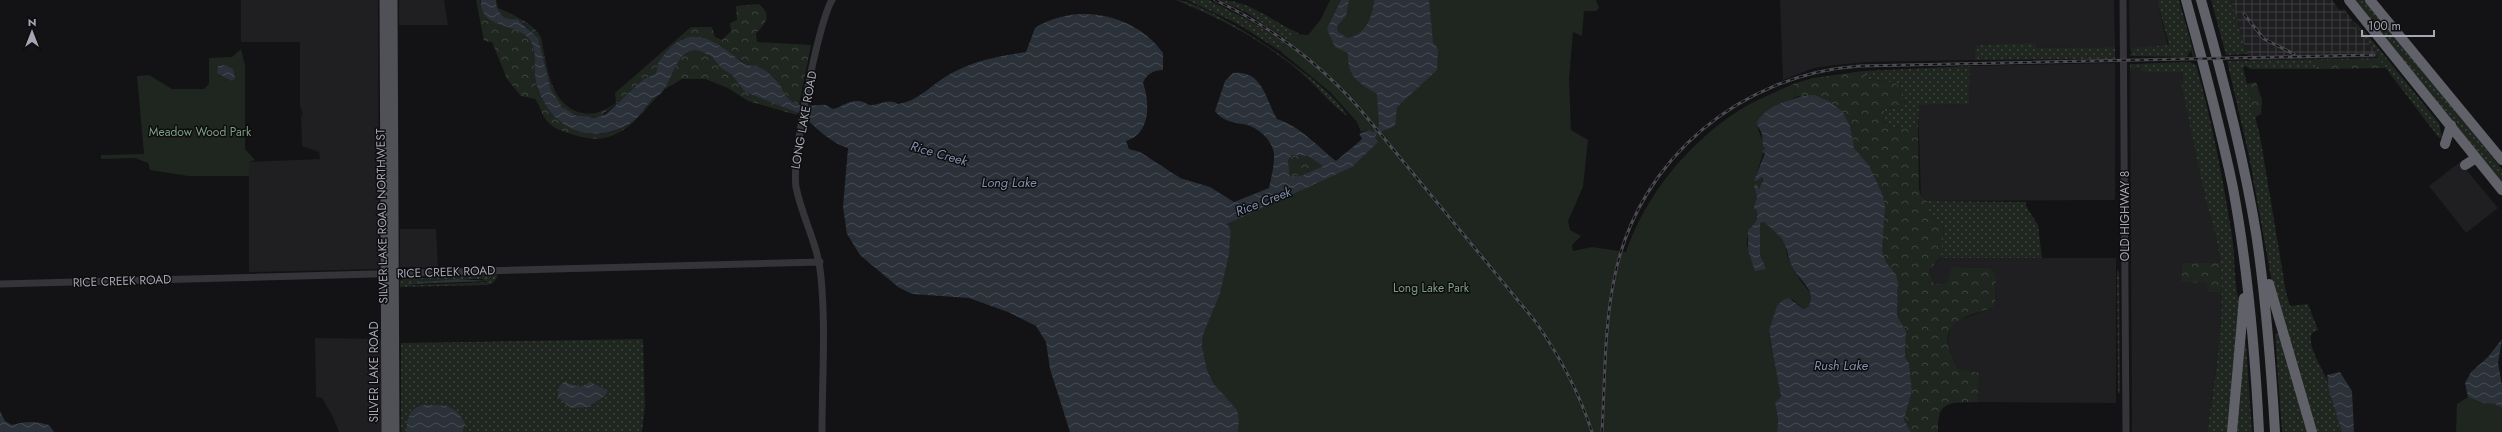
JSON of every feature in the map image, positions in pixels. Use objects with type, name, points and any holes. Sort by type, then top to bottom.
[{"type":"highway","points":[[2186,0],[2225,149],[2238,216],[2254,346],[2259,432]]},
{"type":"highway","points":[[2201,0],[2235,125],[2254,225],[2269,335],[2275,432]]},
{"type":"highway","points":[[2349,0],[2502,190]]},
{"type":"highway","points":[[2370,0],[2502,160]]},
{"type":"highway","points":[[2445,144],[2450,124]]},
{"type":"highway","points":[[2465,165],[2476,158]]},
{"type":"highway","points":[[2254,225],[2274,306],[2312,432]]},
{"type":"highway","points":[[2232,432],[2247,283]]},
{"type":"main road","name":"SILVER LAKE ROAD","points":[[384,0],[391,274],[386,432]]},
{"type":"main road","name":"SILVER LAKE ROAD NORTHWEST","points":[[393,0],[391,274],[395,432]]},
{"type":"street","name":"LONG LAKE ROAD","points":[[822,432],[822,284],[820,262],[795,180],[796,156],[822,26],[832,0]]},
{"type":"street","name":"OLD HIGHWAY 8","points":[[2123,0],[2126,432]]},
{"type":"street","name":"RICE CREEK ROAD","points":[[0,284],[820,262]]},
{"type":"shaded area","points":[[241,0],[378,0],[379,269],[249,272],[249,162],[320,159],[319,152],[302,146],[301,115],[303,115],[300,105],[300,42],[241,42]]},
{"type":"shaded area","points":[[399,0],[444,0],[448,25],[399,25]]},
{"type":"shaded area","points":[[1780,0],[2114,0],[2115,47],[2037,48],[2036,44],[1975,45],[1975,60],[1868,62],[1836,65],[1814,68],[1783,80]]},
{"type":"shaded area","points":[[2129,0],[2157,0],[2168,46],[2130,51]]},
{"type":"shaded area","points":[[2231,0],[2332,0],[2340,11],[2344,9],[2353,21],[2352,23],[2381,57],[2249,60]]},
{"type":"shaded area","points":[[2115,63],[2115,200],[1927,201],[1921,196],[1918,105],[1969,104],[1970,66]]},
{"type":"shaded area","points":[[2140,68],[2145,72],[2183,71],[2182,79],[2206,202],[2213,218],[2220,263],[2182,263],[2181,282],[2208,283],[2208,292],[2222,293],[2220,340],[2207,432],[2132,432],[2130,70]]},
{"type":"shaded area","points":[[2460,162],[2498,208],[2466,233],[2429,186]]},
{"type":"shaded area","points":[[400,229],[436,229],[438,268],[400,267]]},
{"type":"shaded area","points":[[1940,258],[2116,258],[2116,403],[1978,402],[1979,374],[1958,369],[1948,347],[1948,339],[1950,327],[1956,321],[1992,308],[1995,304],[1996,275],[1990,268],[1953,267],[1946,283],[1934,284],[1929,271]]},
{"type":"shaded area","points":[[315,338],[383,339],[383,432],[339,432],[333,417],[322,398],[316,397]]},
{"type":"green space","points":[[476,0],[481,0],[480,2],[513,25],[529,39],[535,56],[535,75],[537,87],[543,102],[552,114],[563,124],[590,134],[605,133],[619,129],[635,120],[622,131],[612,136],[601,138],[588,138],[574,135],[550,124],[545,119],[535,99],[521,96],[507,79],[492,42],[484,41]]},
{"type":"green space","points":[[496,0],[498,8],[528,23],[541,37],[551,82],[556,92],[562,101],[570,108],[586,114],[600,112],[616,103],[615,93],[691,27],[712,27],[715,37],[722,40],[731,31],[730,23],[737,20],[736,6],[759,4],[767,15],[765,22],[756,33],[757,42],[811,45],[799,105],[788,99],[777,80],[764,70],[745,64],[728,52],[683,38],[661,59],[655,74],[644,79],[634,90],[599,117],[588,118],[570,113],[559,104],[551,90],[538,38],[523,23],[508,19],[499,13],[496,8]]},
{"type":"green space","points":[[1176,0],[1192,4],[1241,29],[1297,67],[1338,103],[1347,116],[1286,60],[1241,31]]},
{"type":"green space","points":[[1187,0],[1209,0],[1254,23],[1286,44],[1280,51],[1238,24]]},
{"type":"green space","points":[[1220,0],[1231,1],[1261,12],[1299,33],[1289,41],[1247,13]]},
{"type":"green space","name":"Long Lake Park","points":[[1330,0],[1596,0],[1599,8],[1596,11],[1584,11],[1582,36],[1573,32],[1569,79],[1571,130],[1588,140],[1583,187],[1568,221],[1570,230],[1581,236],[1572,245],[1573,251],[1592,247],[1626,252],[1644,211],[1670,172],[1686,155],[1720,124],[1744,107],[1793,84],[1796,97],[1769,110],[1760,117],[1758,129],[1765,147],[1755,179],[1757,181],[1762,177],[1763,185],[1759,189],[1756,185],[1754,186],[1757,197],[1753,208],[1756,209],[1757,216],[1747,239],[1754,268],[1764,265],[1760,255],[1760,223],[1765,222],[1776,231],[1786,246],[1787,254],[1793,268],[1809,292],[1811,298],[1808,307],[1803,309],[1792,299],[1777,315],[1770,329],[1769,334],[1778,374],[1781,398],[1775,404],[1778,420],[1777,432],[1238,432],[1239,420],[1231,404],[1214,384],[1207,370],[1202,346],[1203,335],[1220,294],[1229,255],[1231,230],[1227,224],[1316,183],[1375,137],[1373,132],[1368,130],[1361,132],[1357,122],[1330,92],[1280,51],[1295,34],[1308,35],[1321,19]]},
{"type":"green space","points":[[2157,0],[2179,0],[2195,57],[2193,57],[2191,50],[2187,57],[2130,56],[2132,48],[2169,45]]},
{"type":"green space","points":[[2211,0],[2231,0],[2247,54],[2226,55]]},
{"type":"green space","points":[[2355,0],[2365,0],[2502,169],[2502,182]]},
{"type":"green space","points":[[2352,22],[2355,22],[2367,34],[2439,123],[2442,137],[2439,138],[2378,58],[2380,56]]},
{"type":"green space","points":[[2036,43],[2037,48],[2115,47],[2115,59],[1975,60],[1975,45]]},
{"type":"green space","name":"Meadow Wood Park","points":[[241,49],[245,65],[245,149],[255,160],[249,162],[249,176],[188,176],[150,170],[148,163],[135,158],[101,159],[101,155],[144,154],[137,76],[149,75],[172,89],[204,89],[209,84],[209,58],[232,57]]},
{"type":"green space","points":[[697,50],[711,56],[721,68],[732,75],[745,92],[797,112],[797,115],[748,101],[728,88],[705,79],[682,79],[665,89],[672,70],[680,59],[685,54]]},
{"type":"green space","points":[[2378,58],[2387,68],[2317,69],[2317,59]]},
{"type":"green space","points":[[2317,59],[2317,69],[2251,69],[2245,66],[2243,68],[2260,136],[2286,292],[2290,306],[2308,304],[2318,330],[2312,333],[2311,344],[2327,380],[2342,432],[2317,432],[2295,367],[2274,294],[2249,156],[2227,61]]},
{"type":"green space","points":[[2189,62],[2196,65],[2212,129],[2232,236],[2238,297],[2241,298],[2229,432],[2207,432],[2219,345],[2222,287],[2220,259],[2215,230],[2206,202],[2182,87],[2183,72],[2145,72],[2140,68],[2130,70],[2130,64]]},
{"type":"green space","points":[[1970,66],[1969,104],[1919,105],[1918,130],[1886,126],[1883,117],[1885,107],[1905,108],[1903,90],[1895,83],[1868,79],[1863,71]]},
{"type":"green space","points":[[1863,71],[1868,79],[1895,83],[1903,90],[1905,108],[1885,107],[1883,117],[1886,126],[1918,130],[1919,189],[1921,196],[1927,201],[1927,212],[1943,225],[1944,229],[1941,256],[1929,271],[1934,284],[1946,283],[1952,267],[1990,268],[1996,275],[1995,304],[1992,308],[1961,319],[1950,329],[1948,337],[1948,346],[1958,369],[1979,373],[1978,402],[1953,403],[1943,408],[1938,421],[1938,432],[1911,432],[1904,420],[1912,389],[1909,363],[1905,357],[1906,331],[1897,314],[1898,282],[1886,262],[1882,250],[1882,193],[1869,165],[1854,148],[1852,140],[1799,96],[1796,97],[1793,84],[1813,78]]},
{"type":"green space","points":[[2256,82],[2262,100],[2261,114],[2255,117],[2247,84]]},
{"type":"green space","points":[[657,97],[648,107],[642,113],[653,98]]},
{"type":"green space","points":[[1292,155],[1308,156],[1323,166],[1303,175],[1290,177],[1288,161]]},
{"type":"green space","points":[[1927,201],[2026,202],[2026,206],[2038,225],[2042,258],[1940,258],[1944,229],[1943,225],[1927,212]]},
{"type":"green space","points":[[2182,263],[2220,263],[2222,293],[2208,292],[2207,283],[2181,282]]},
{"type":"green space","points":[[2117,270],[2119,272],[2120,392],[2118,394]]},
{"type":"green space","points":[[495,274],[498,276],[493,283],[488,285],[400,287],[400,281],[403,279]],"holes":[[[458,279],[482,279],[488,282],[414,285],[409,283]]]},
{"type":"green space","points":[[2280,333],[2308,432],[2282,432],[2275,334]]},
{"type":"green space","points":[[643,339],[645,406],[642,432],[401,432],[401,343]]},
{"type":"green space","points":[[2244,343],[2246,343],[2252,432],[2235,432]]},
{"type":"green space","points":[[2468,397],[2481,403],[2495,404],[2502,408],[2502,432],[2456,432],[2457,404]]},
{"type":"water","name":"Long Lake","points":[[481,0],[496,0],[497,8],[502,15],[509,19],[517,19],[538,38],[551,90],[562,107],[575,115],[594,118],[606,114],[644,79],[655,74],[659,62],[671,47],[681,40],[691,37],[712,41],[743,63],[765,70],[780,84],[787,97],[793,102],[805,106],[826,105],[833,109],[855,101],[861,101],[871,105],[888,102],[898,104],[906,102],[919,96],[943,78],[959,69],[997,57],[1026,52],[1035,28],[1051,20],[1068,15],[1086,14],[1104,16],[1121,21],[1137,29],[1151,39],[1163,53],[1163,70],[1151,73],[1146,77],[1143,83],[1147,99],[1146,116],[1144,125],[1140,132],[1126,141],[1129,149],[1140,152],[1180,178],[1210,187],[1234,202],[1269,188],[1274,157],[1271,145],[1259,131],[1253,127],[1220,117],[1215,111],[1225,81],[1233,73],[1243,73],[1251,76],[1257,81],[1266,95],[1277,119],[1301,131],[1336,161],[1360,141],[1362,138],[1359,134],[1369,130],[1373,132],[1379,126],[1377,94],[1355,78],[1352,74],[1348,61],[1348,53],[1335,47],[1327,29],[1341,0],[1349,0],[1346,16],[1337,26],[1338,32],[1347,38],[1359,34],[1367,25],[1372,13],[1374,0],[1429,0],[1433,42],[1438,49],[1437,70],[1397,107],[1395,126],[1377,133],[1375,137],[1378,142],[1352,167],[1227,224],[1231,230],[1229,255],[1220,294],[1203,335],[1202,346],[1207,370],[1214,384],[1237,410],[1239,420],[1238,432],[1070,432],[1050,369],[1046,342],[1036,326],[1008,312],[969,298],[912,294],[898,287],[860,255],[847,234],[843,207],[848,148],[837,144],[822,133],[808,121],[809,117],[745,92],[732,75],[721,68],[711,56],[697,50],[688,52],[682,57],[676,65],[665,89],[660,95],[653,98],[640,115],[631,123],[616,130],[602,133],[588,133],[574,130],[562,123],[543,101],[537,86],[534,50],[529,39],[523,33],[492,21],[482,10]],"holes":[[[1292,155],[1308,156],[1323,166],[1303,175],[1290,177],[1288,161]]]},
{"type":"water","points":[[225,65],[233,69],[235,78],[232,81],[217,73],[218,66]]},
{"type":"water","name":"Rush Lake","points":[[1814,95],[1828,101],[1842,111],[1850,126],[1854,148],[1869,165],[1882,193],[1885,205],[1882,250],[1886,262],[1896,275],[1898,282],[1897,315],[1906,331],[1905,357],[1909,363],[1912,390],[1904,420],[1911,432],[1777,432],[1778,420],[1775,403],[1781,397],[1769,331],[1777,306],[1783,300],[1789,298],[1803,309],[1808,307],[1811,296],[1807,287],[1792,267],[1783,241],[1765,222],[1760,223],[1760,255],[1766,269],[1755,271],[1748,250],[1748,230],[1757,218],[1756,209],[1753,209],[1757,197],[1754,186],[1756,184],[1759,189],[1763,181],[1762,177],[1757,181],[1754,181],[1765,153],[1762,152],[1765,148],[1763,146],[1762,134],[1757,124],[1759,118],[1772,108],[1799,97]]},
{"type":"water","points":[[458,279],[489,281],[408,284],[409,283]]},
{"type":"water","points":[[2502,339],[2498,363],[2502,385],[2502,408],[2495,404],[2482,403],[2468,397],[2465,383],[2471,372],[2488,357]]},
{"type":"water","points":[[2340,372],[2352,391],[2354,432],[2342,432],[2329,390],[2327,375]]},
{"type":"water","points":[[589,381],[608,391],[604,396],[588,407],[571,408],[558,397],[559,387],[564,382],[580,387],[587,384]]},
{"type":"water","points":[[423,405],[437,405],[453,409],[458,413],[465,424],[462,432],[406,432],[408,418],[414,409]]},
{"type":"water","points":[[0,411],[5,421],[12,425],[26,422],[39,423],[49,425],[54,432],[0,432]]},
{"type":"railway","points":[[1215,0],[1255,21],[1292,46],[1327,75],[1359,108],[1535,321],[1568,374],[1592,432]]},
{"type":"railway","points":[[2244,14],[2264,39],[2294,54]]},
{"type":"railway","points":[[1602,432],[1607,333],[1611,294],[1615,275],[1628,233],[1647,194],[1672,160],[1702,130],[1737,105],[1775,86],[1817,72],[1860,66],[2374,55]]},
{"type":"water label","name":"Rice Creek","points":[[939,153]]},
{"type":"water label","name":"Rice Creek","points":[[1263,201]]}]
